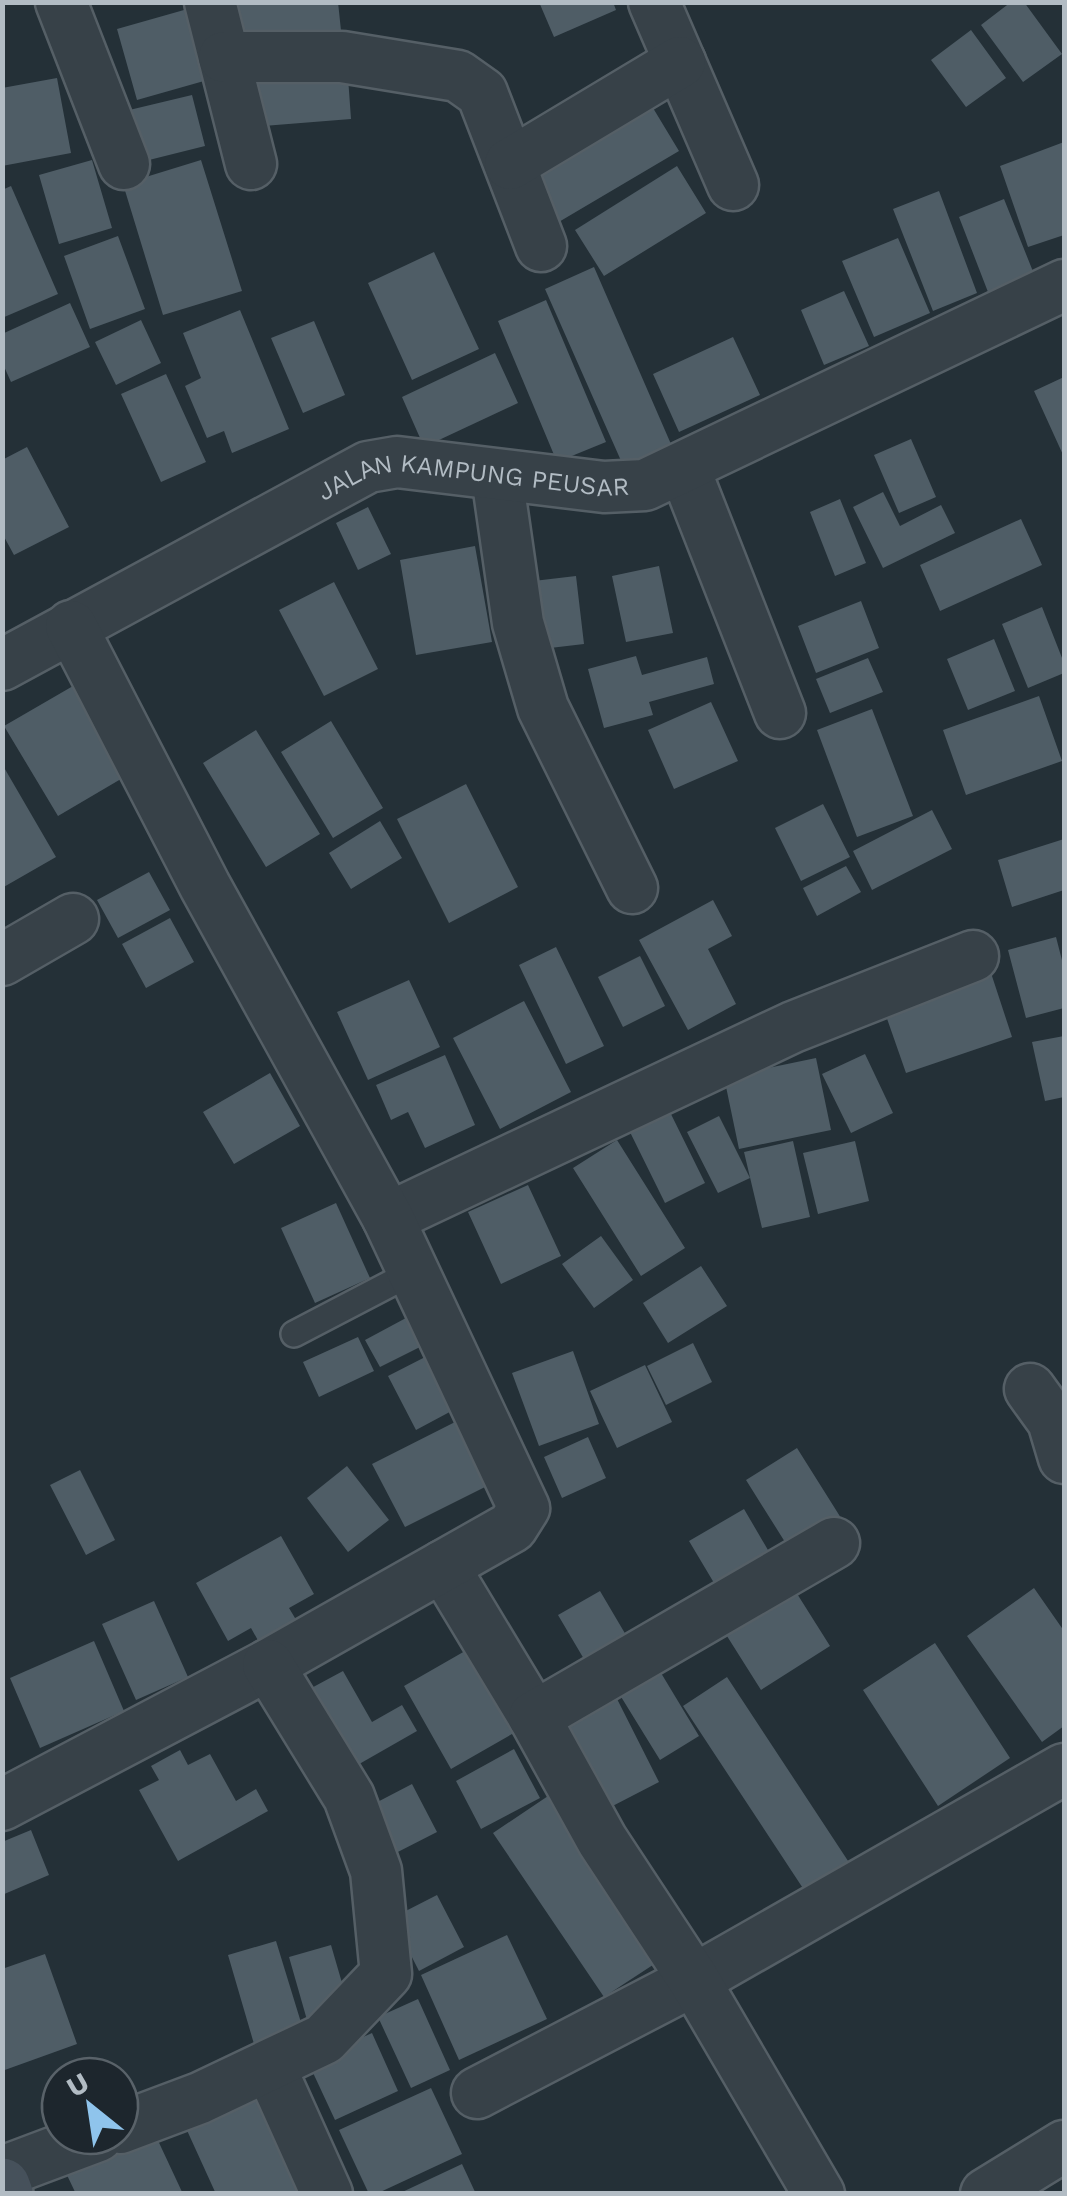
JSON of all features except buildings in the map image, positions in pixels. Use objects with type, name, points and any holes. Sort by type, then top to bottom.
[{"type":"main road","points":[[2,2186],[5,2194]]},
{"type":"street","points":[[62,2],[124,164]]},
{"type":"street","points":[[210,2],[251,164]]},
{"type":"street","points":[[654,2],[733,185]]},
{"type":"street","points":[[224,58],[342,57],[458,76],[482,93],[541,246]]},
{"type":"street","points":[[510,164],[680,62]]},
{"type":"street","name":"JALAN KAMPUNG PEUSAR","points":[[2,665],[368,467],[397,462],[604,487],[645,484],[1064,285]]},
{"type":"street","points":[[684,468],[780,713]]},
{"type":"street","points":[[497,476],[518,624],[542,708],[632,888]]},
{"type":"street","points":[[2,1806],[268,1665],[512,1527],[524,1508],[388,1218],[205,886],[71,626]]},
{"type":"street","points":[[2,960],[73,919]]},
{"type":"street","points":[[388,1218],[793,1027],[974,956]]},
{"type":"street","points":[[1030,1389],[1053,1421],[1064,1458]]},
{"type":"street","points":[[534,1716],[834,1543]]},
{"type":"street","points":[[443,1566],[534,1716],[602,1840],[694,1980],[819,2194]]},
{"type":"street","points":[[140,2120],[270,2066],[324,2039],[386,1974],[376,1871],[349,1797],[268,1665]]},
{"type":"street","points":[[478,2093],[694,1980],[1064,1769]]},
{"type":"street","points":[[270,2066],[327,2194]]},
{"type":"street","points":[[986,2194],[1064,2146]]},
{"type":"street","points":[[2,2172],[45,2156]]},
{"type":"lane","points":[[294,1334],[411,1273]]}]
